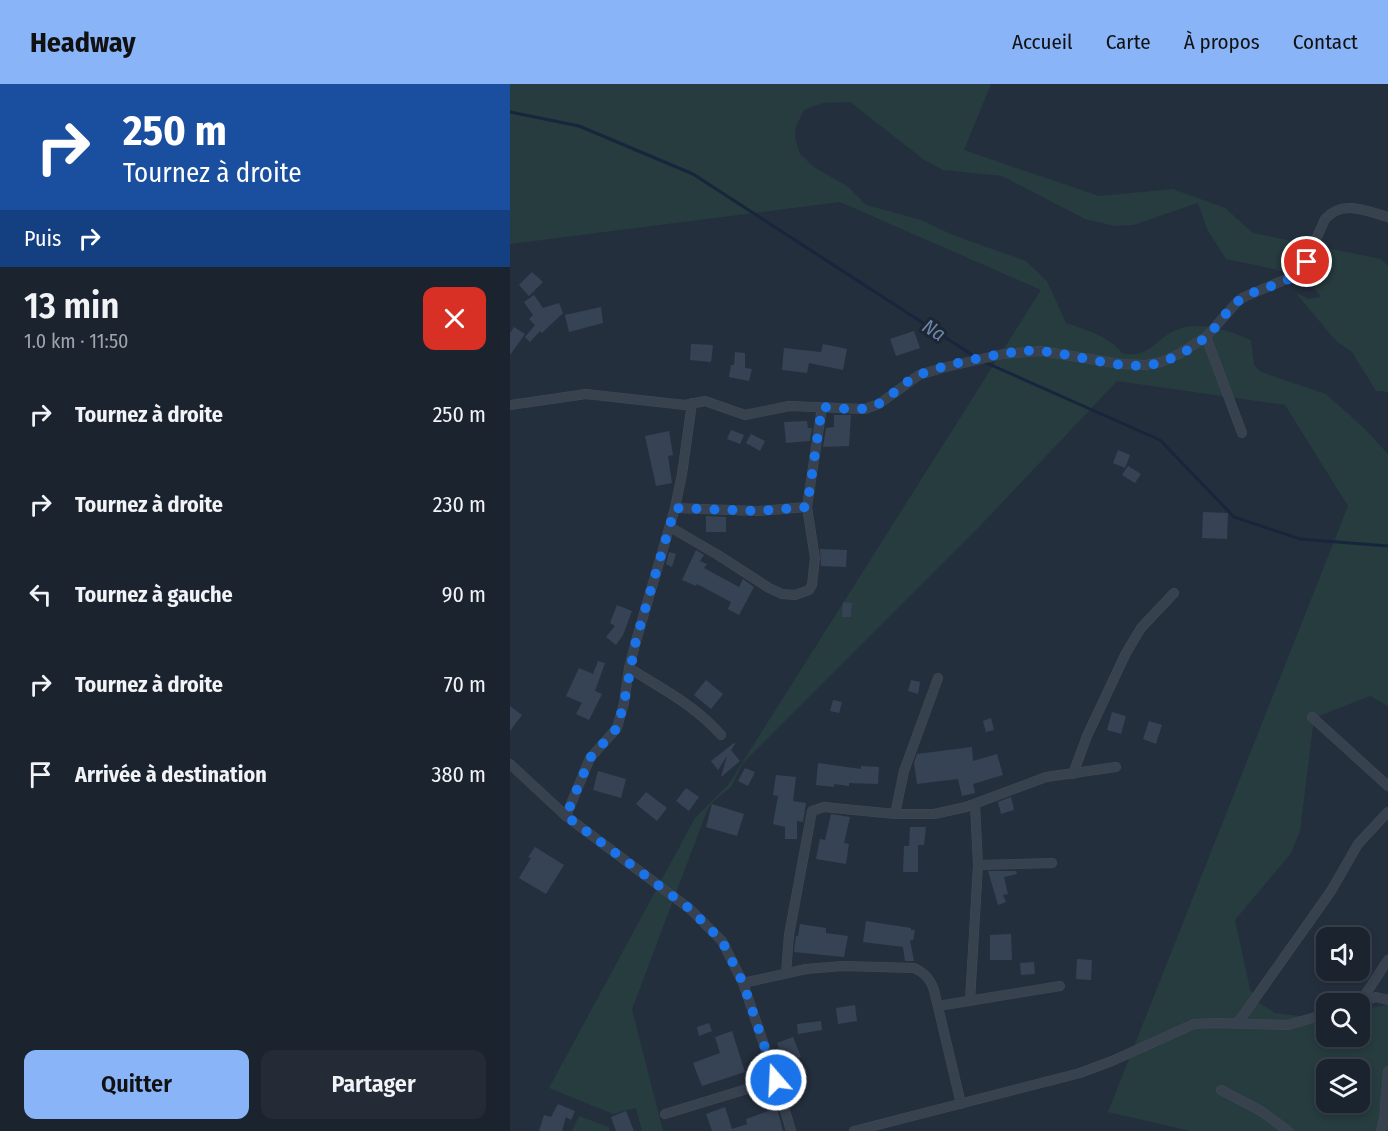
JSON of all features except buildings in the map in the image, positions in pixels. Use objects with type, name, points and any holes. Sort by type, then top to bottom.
[{"type":"street","points":[[510,405],[585,394],[685,405],[705,401],[745,415],[789,406],[865,409],[879,404],[918,375],[1004,354],[1041,351],[1121,364],[1146,365],[1161,362],[1206,337],[1238,301],[1296,275],[1303,269],[1325,219],[1330,214],[1348,207],[1388,217]]},
{"type":"street","points":[[1206,337],[1242,433]]},
{"type":"street","points":[[566,816],[590,758],[617,728],[624,703],[629,668],[675,508],[692,403]]},
{"type":"street","points":[[669,527],[782,594],[795,595],[809,590],[812,585],[815,547],[807,507],[822,407]]},
{"type":"street","points":[[675,508],[758,511],[807,507]]},
{"type":"street","points":[[1073,774],[1087,736],[1126,653],[1141,628],[1174,593]]},
{"type":"street","points":[[629,668],[695,709],[721,735]]},
{"type":"street","points":[[895,814],[904,771],[938,678]]},
{"type":"street","points":[[1312,717],[1388,786]]},
{"type":"street","points":[[510,764],[566,816],[690,909],[722,941],[743,983],[791,1131]]},
{"type":"street","points":[[786,973],[789,935],[812,811],[824,807],[895,814],[951,812],[1033,781],[1116,767]]},
{"type":"street","points":[[970,1001],[978,865],[975,804]]},
{"type":"street","points":[[1237,1024],[1331,891],[1358,844],[1388,812]]},
{"type":"street","points":[[978,865],[1052,863]]},
{"type":"street","points":[[1364,993],[1388,960]]},
{"type":"street","points":[[743,983],[806,969],[843,966],[914,968],[924,972],[930,980],[938,1006],[961,1104]]},
{"type":"street","points":[[938,1006],[1060,986]]},
{"type":"street","points":[[1370,999],[1376,997],[1388,1000]]},
{"type":"street","points":[[854,1131],[1080,1072],[1112,1061],[1194,1024],[1288,1025],[1316,1017]]},
{"type":"street","points":[[1381,1131],[1386,1109],[1388,1071]]},
{"type":"street","points":[[665,1114],[776,1080]]},
{"type":"street","points":[[1221,1090],[1261,1111],[1288,1131]]},
{"type":"green space","points":[[510,84],[991,84],[964,150],[1099,196],[1173,189],[1225,208],[1253,233],[1381,259],[1388,266],[1388,392],[1376,391],[1352,352],[1336,341],[1295,292],[1308,299],[1321,297],[1313,288],[1278,270],[1226,259],[1207,229],[1198,203],[1133,225],[1115,226],[1085,219],[1002,176],[943,170],[923,159],[850,102],[822,103],[804,110],[796,126],[795,138],[800,154],[814,167],[847,186],[866,205],[921,220],[953,235],[1026,261],[1047,281],[1066,323],[1097,334],[1111,342],[1122,353],[1131,354],[1144,352],[1172,332],[1191,326],[1212,327],[1251,340],[1254,365],[1261,372],[1326,394],[1367,431],[1388,454],[1388,706],[1370,696],[1314,718],[1300,831],[1291,853],[1235,920],[1250,989],[1259,1003],[1275,1013],[1316,1018],[1316,1047],[1370,1047],[1370,1008],[1388,1005],[1388,1131],[1191,1131],[1108,1112],[1348,506],[1285,405],[1117,381],[981,525],[743,763],[731,787],[714,801],[707,811],[632,1009],[663,1131],[642,1131],[636,1108],[613,1114],[549,1088],[695,818],[728,785],[1041,290],[840,202],[510,244]]},
{"type":"green space","points":[[579,1116],[609,1127],[610,1131],[572,1131]]},
{"type":"waterway","name":"Na","points":[[510,112],[579,126],[693,174],[977,358]]},
{"type":"waterway","name":"Na","points":[[982,361],[1160,440],[1234,517],[1300,539],[1388,546]]},
{"type":"route","points":[[776,1080],[743,983],[722,941],[690,909],[566,816],[584,768],[617,728],[636,640],[675,508],[758,511],[807,507],[822,407],[865,409],[879,404],[918,375],[1023,351],[1041,351],[1121,364],[1146,365],[1161,362],[1206,337],[1238,301],[1296,275],[1307,262]]}]
